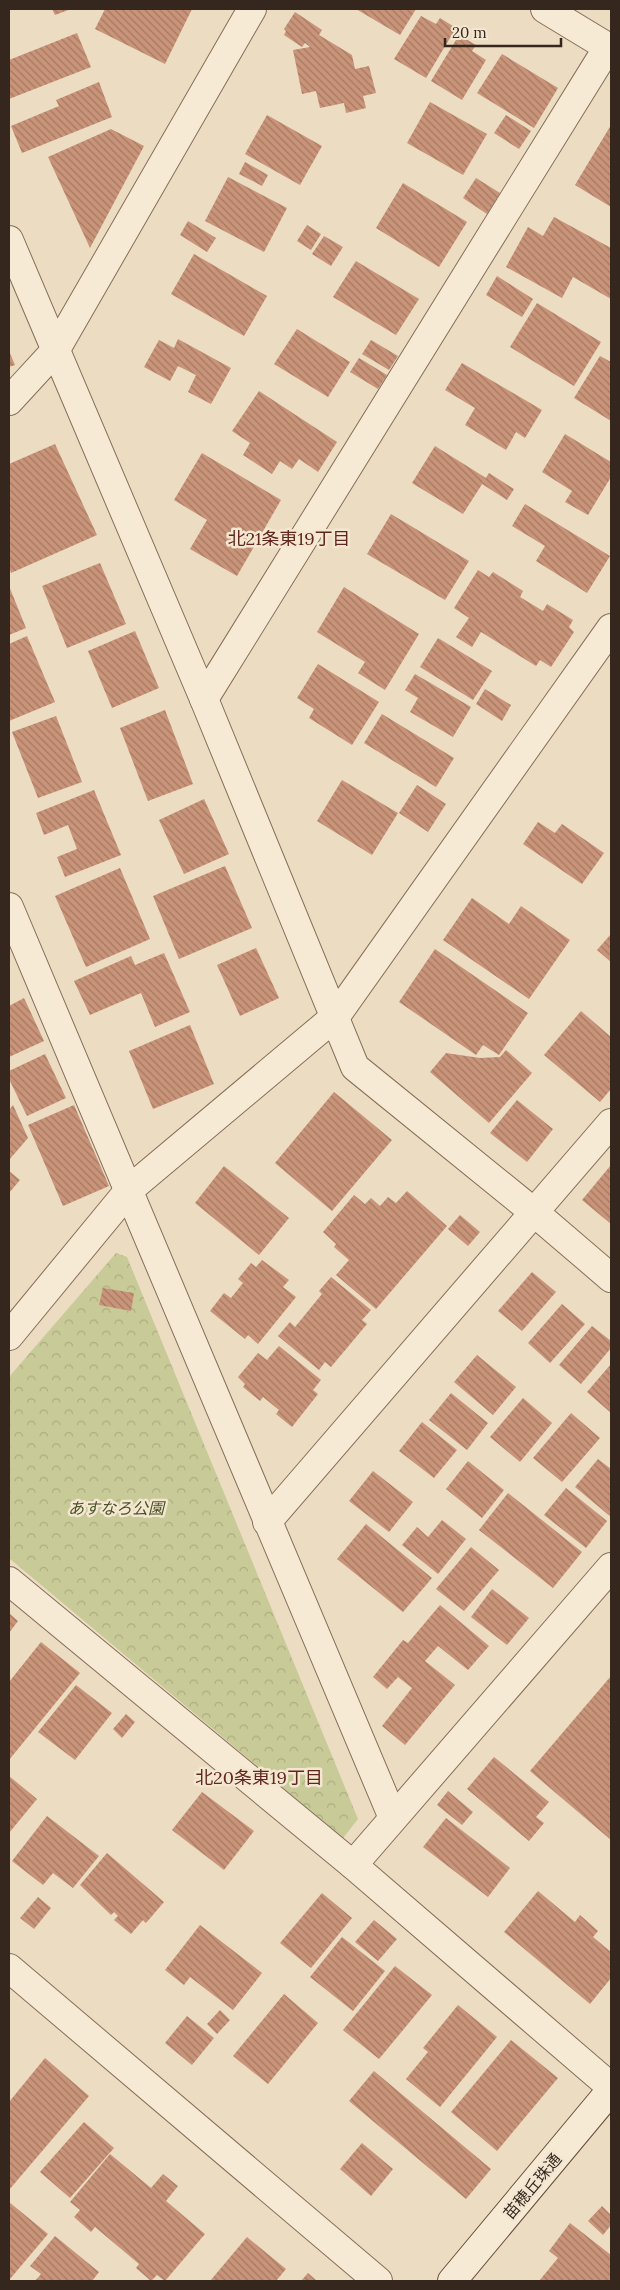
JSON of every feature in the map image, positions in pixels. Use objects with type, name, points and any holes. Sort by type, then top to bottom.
[{"type":"street","points":[[9,402],[55,351],[252,9]]},
{"type":"street","points":[[204,699],[610,48],[545,9]]},
{"type":"street","points":[[9,240],[204,699],[336,1016],[355,1067],[535,1212],[611,1278]]},
{"type":"street","points":[[9,1336],[130,1189],[336,1016],[611,628]]},
{"type":"street","points":[[9,907],[130,1189],[267,1522],[393,1818]]},
{"type":"street","points":[[267,1522],[611,1122]]},
{"type":"street","points":[[353,1865],[611,1567]]},
{"type":"street","points":[[9,1581],[353,1865],[611,2089]]},
{"type":"street","points":[[9,1968],[378,2281]]},
{"type":"street","name":"苗穂丘珠通","points":[[452,2281],[611,2089]]},
{"type":"green space","name":"あすなろ公園","points":[[116,1253],[127,1257],[358,1819],[343,1838],[9,1558],[9,1377]]},
{"type":"building","points":[[52,9],[71,9],[55,15]]},
{"type":"building","points":[[105,9],[192,9],[165,64],[95,29]]},
{"type":"building","points":[[356,9],[416,9],[400,35]]},
{"type":"building","points":[[295,12],[322,30],[319,35],[352,55],[355,69],[369,66],[376,93],[363,96],[366,108],[346,113],[344,103],[320,108],[316,91],[302,94],[293,50],[310,47],[305,43],[302,47],[284,35],[286,31],[284,29]]},
{"type":"building","points":[[421,16],[436,24],[440,18],[456,28],[426,78],[394,59]]},
{"type":"building","points":[[77,33],[91,67],[9,99],[9,60]]},
{"type":"building","points":[[459,35],[476,45],[472,51],[486,60],[462,100],[431,81]]},
{"type":"building","points":[[502,54],[558,88],[534,128],[477,93]]},
{"type":"building","points":[[99,82],[112,117],[22,153],[11,126],[59,106],[56,100]]},
{"type":"building","points":[[430,102],[487,134],[463,175],[407,143]]},
{"type":"building","points":[[267,115],[322,146],[300,185],[245,154]]},
{"type":"building","points":[[506,115],[531,131],[519,149],[494,133]]},
{"type":"building","points":[[611,125],[611,207],[575,185]]},
{"type":"building","points":[[111,129],[144,146],[90,248],[48,157]]},
{"type":"building","points":[[245,162],[268,175],[262,186],[239,174]]},
{"type":"building","points":[[228,177],[287,208],[264,252],[205,221]]},
{"type":"building","points":[[476,178],[500,193],[487,214],[463,198]]},
{"type":"building","points":[[403,183],[467,222],[439,267],[376,228]]},
{"type":"building","points":[[554,217],[611,248],[611,299],[573,277],[562,298],[506,267],[528,227],[543,236]]},
{"type":"building","points":[[188,221],[216,238],[207,252],[180,235]]},
{"type":"building","points":[[307,225],[321,234],[311,250],[297,241]]},
{"type":"building","points":[[324,236],[343,247],[331,266],[312,254]]},
{"type":"building","points":[[194,254],[267,296],[244,336],[171,294]]},
{"type":"building","points":[[356,261],[419,299],[396,335],[333,297]]},
{"type":"building","points":[[497,276],[533,299],[522,317],[486,295]]},
{"type":"building","points":[[537,303],[601,342],[574,386],[510,347]]},
{"type":"building","points":[[297,329],[350,362],[328,397],[274,364]]},
{"type":"building","points":[[178,339],[231,368],[211,404],[188,392],[196,375],[178,366],[170,381],[144,367],[159,340],[174,348]]},
{"type":"building","points":[[371,340],[398,356],[389,370],[362,354]]},
{"type":"building","points":[[9,351],[15,365],[9,367]]},
{"type":"building","points":[[600,356],[611,362],[611,421],[574,398]]},
{"type":"building","points":[[359,358],[387,375],[378,389],[350,372]]},
{"type":"building","points":[[462,363],[542,410],[525,438],[516,432],[506,450],[465,425],[475,408],[445,390]]},
{"type":"building","points":[[259,391],[337,442],[318,472],[299,459],[292,469],[280,461],[272,474],[243,455],[250,443],[232,431]]},
{"type":"building","points":[[565,434],[611,462],[611,477],[588,515],[565,502],[572,491],[542,472]]},
{"type":"building","points":[[55,444],[97,535],[11,573],[9,567],[9,464]]},
{"type":"building","points":[[435,446],[486,478],[463,514],[412,483]]},
{"type":"building","points":[[202,453],[281,500],[237,576],[190,549],[207,520],[174,500]]},
{"type":"building","points":[[489,473],[514,489],[507,500],[482,484]]},
{"type":"building","points":[[525,504],[610,556],[587,593],[536,561],[545,546],[512,526]]},
{"type":"building","points":[[391,514],[469,561],[445,600],[367,554]]},
{"type":"building","points":[[100,563],[126,624],[67,648],[42,586]]},
{"type":"building","points":[[478,570],[489,577],[493,572],[523,591],[520,597],[543,611],[547,604],[573,620],[569,627],[574,632],[551,667],[540,660],[536,666],[481,632],[472,647],[456,637],[469,618],[454,608]]},
{"type":"building","points":[[9,586],[26,628],[9,635]]},
{"type":"building","points":[[344,587],[419,634],[385,690],[358,673],[365,662],[317,632]]},
{"type":"building","points":[[135,631],[159,688],[112,708],[88,651]]},
{"type":"building","points":[[27,636],[55,702],[9,721],[9,644]]},
{"type":"building","points":[[438,638],[492,671],[473,700],[420,667]]},
{"type":"building","points":[[318,664],[379,702],[352,745],[309,718],[314,709],[297,698]]},
{"type":"building","points":[[415,674],[471,707],[453,737],[410,712],[418,698],[405,690]]},
{"type":"building","points":[[485,689],[511,705],[502,721],[476,704]]},
{"type":"building","points":[[165,710],[193,784],[148,801],[120,728]]},
{"type":"building","points":[[382,714],[454,758],[436,787],[364,743]]},
{"type":"building","points":[[56,716],[82,782],[38,798],[12,732]]},
{"type":"building","points":[[342,780],[398,813],[372,855],[317,821]]},
{"type":"building","points":[[417,785],[446,804],[428,832],[399,813]]},
{"type":"building","points":[[94,790],[121,855],[65,877],[57,857],[77,849],[68,825],[44,835],[36,813]]},
{"type":"building","points":[[204,799],[229,854],[184,874],[159,820]]},
{"type":"building","points":[[538,822],[555,833],[562,824],[604,853],[582,884],[523,844]]},
{"type":"building","points":[[225,866],[252,928],[179,959],[153,896]]},
{"type":"building","points":[[120,868],[150,939],[86,967],[55,896]]},
{"type":"building","points":[[472,898],[509,924],[521,906],[570,940],[529,999],[443,940]]},
{"type":"building","points":[[611,934],[611,962],[597,950]]},
{"type":"building","points":[[256,948],[279,998],[240,1016],[217,965]]},
{"type":"building","points":[[435,949],[528,1013],[499,1055],[483,1045],[476,1055],[399,1002]]},
{"type":"building","points":[[164,953],[190,1012],[155,1027],[141,993],[90,1015],[74,981],[131,956],[135,965]]},
{"type":"building","points":[[24,998],[44,1041],[9,1057],[9,1006]]},
{"type":"building","points":[[581,1011],[611,1037],[611,1089],[600,1102],[544,1055]]},
{"type":"building","points":[[190,1025],[214,1084],[153,1109],[129,1051]]},
{"type":"building","points":[[506,1050],[532,1073],[489,1123],[430,1072],[446,1053],[480,1058],[500,1057]]},
{"type":"building","points":[[45,1054],[66,1098],[27,1116],[9,1079],[9,1071]]},
{"type":"building","points":[[334,1092],[392,1140],[332,1211],[275,1163]]},
{"type":"building","points":[[517,1100],[553,1129],[527,1162],[490,1133]]},
{"type":"building","points":[[13,1105],[28,1138],[9,1160],[9,1110]]},
{"type":"building","points":[[74,1105],[109,1186],[63,1206],[28,1125]]},
{"type":"building","points":[[611,1165],[611,1224],[582,1200]]},
{"type":"building","points":[[224,1166],[289,1218],[259,1255],[195,1203]]},
{"type":"building","points":[[9,1171],[20,1180],[9,1193]]},
{"type":"building","points":[[407,1191],[447,1226],[376,1309],[336,1275],[349,1260],[334,1247],[336,1244],[323,1232],[354,1195],[365,1204],[371,1198],[380,1206],[388,1197],[396,1203]]},
{"type":"building","points":[[460,1215],[480,1232],[468,1246],[448,1229]]},
{"type":"building","points":[[262,1260],[289,1280],[283,1287],[296,1297],[258,1344],[248,1335],[245,1339],[210,1311],[224,1293],[231,1298],[243,1283],[238,1279],[251,1263],[256,1267]]},
{"type":"building","points":[[532,1272],[556,1292],[522,1331],[498,1311]]},
{"type":"building","points":[[331,1277],[371,1310],[362,1320],[367,1324],[331,1367],[325,1362],[319,1370],[278,1336],[290,1322],[295,1327],[322,1294],[319,1291]]},
{"type":"building","points":[[103,1288],[134,1293],[131,1311],[99,1305]]},
{"type":"building","points":[[562,1304],[585,1324],[550,1363],[528,1343]]},
{"type":"building","points":[[592,1326],[611,1341],[611,1348],[581,1384],[559,1365]]},
{"type":"building","points":[[279,1346],[321,1380],[313,1390],[318,1394],[292,1427],[276,1414],[279,1410],[263,1397],[260,1401],[243,1387],[245,1384],[238,1377],[258,1353],[267,1360]]},
{"type":"building","points":[[477,1355],[516,1387],[493,1415],[454,1382]]},
{"type":"building","points":[[611,1364],[611,1413],[587,1392]]},
{"type":"building","points":[[451,1393],[488,1423],[467,1450],[429,1420]]},
{"type":"building","points":[[523,1398],[552,1423],[520,1462],[490,1437]]},
{"type":"building","points":[[571,1413],[600,1438],[562,1482],[533,1458]]},
{"type":"building","points":[[422,1422],[457,1450],[434,1478],[399,1451]]},
{"type":"building","points":[[598,1459],[611,1469],[611,1517],[575,1487]]},
{"type":"building","points":[[468,1461],[504,1490],[482,1518],[446,1489]]},
{"type":"building","points":[[373,1471],[413,1502],[389,1532],[349,1501]]},
{"type":"building","points":[[566,1488],[607,1521],[586,1548],[544,1515]]},
{"type":"building","points":[[508,1493],[582,1552],[553,1588],[479,1530]]},
{"type":"building","points":[[442,1520],[466,1539],[438,1574],[402,1545],[417,1527],[428,1537]]},
{"type":"building","points":[[366,1524],[432,1578],[403,1612],[337,1559]]},
{"type":"building","points":[[471,1547],[499,1570],[464,1611],[436,1589]]},
{"type":"building","points":[[492,1589],[529,1618],[507,1645],[471,1617]]},
{"type":"building","points":[[440,1605],[489,1646],[468,1670],[438,1646],[425,1661],[455,1685],[405,1745],[382,1726],[412,1688],[398,1677],[387,1689],[373,1677],[403,1640],[408,1643]]},
{"type":"building","points":[[9,1613],[18,1621],[9,1633]]},
{"type":"building","points":[[41,1642],[80,1673],[9,1760],[9,1682]]},
{"type":"building","points":[[611,1676],[611,1840],[530,1771]]},
{"type":"building","points":[[76,1685],[112,1713],[75,1760],[38,1732]]},
{"type":"building","points":[[126,1714],[135,1722],[122,1738],[113,1729]]},
{"type":"building","points":[[494,1757],[549,1802],[536,1817],[544,1823],[529,1841],[467,1789]]},
{"type":"building","points":[[9,1776],[37,1799],[9,1833]]},
{"type":"building","points":[[448,1791],[473,1812],[462,1825],[437,1805]]},
{"type":"building","points":[[202,1792],[254,1831],[224,1870],[172,1830]]},
{"type":"building","points":[[47,1816],[99,1856],[73,1888],[53,1873],[43,1885],[12,1861]]},
{"type":"building","points":[[446,1818],[510,1868],[488,1897],[423,1847]]},
{"type":"building","points":[[107,1853],[164,1902],[146,1923],[143,1920],[131,1934],[114,1920],[118,1916],[114,1912],[111,1915],[80,1885]]},
{"type":"building","points":[[538,1891],[575,1922],[580,1915],[598,1931],[593,1937],[611,1952],[611,1978],[590,2004],[504,1932]]},
{"type":"building","points":[[322,1893],[352,1918],[311,1968],[280,1943]]},
{"type":"building","points":[[38,1897],[51,1908],[34,1929],[20,1918]]},
{"type":"building","points":[[374,1920],[397,1939],[378,1961],[355,1942]]},
{"type":"building","points":[[200,1925],[262,1973],[233,2010],[190,1977],[184,1985],[165,1970]]},
{"type":"building","points":[[342,1937],[385,1971],[353,2011],[310,1977]]},
{"type":"building","points":[[395,1966],[432,1995],[379,2059],[343,2030]]},
{"type":"building","points":[[284,1994],[318,2023],[268,2084],[233,2056]]},
{"type":"building","points":[[458,2005],[497,2037],[440,2107],[406,2079],[428,2052],[423,2048]]},
{"type":"building","points":[[220,2010],[230,2020],[217,2034],[207,2024]]},
{"type":"building","points":[[187,2016],[214,2038],[192,2065],[165,2043]]},
{"type":"building","points":[[511,2040],[558,2078],[497,2151],[451,2112]]},
{"type":"building","points":[[45,2058],[89,2096],[9,2190],[9,2102]]},
{"type":"building","points":[[374,2071],[491,2169],[466,2199],[349,2101]]},
{"type":"building","points":[[84,2122],[114,2148],[70,2198],[40,2172]]},
{"type":"building","points":[[362,2143],[393,2169],[371,2196],[340,2169]]},
{"type":"building","points":[[110,2154],[151,2188],[163,2174],[178,2186],[166,2201],[205,2234],[165,2281],[157,2275],[151,2281],[136,2268],[139,2264],[95,2227],[91,2232],[74,2217],[80,2210],[70,2202]]},
{"type":"building","points":[[9,2202],[48,2234],[10,2279],[9,2278]]},
{"type":"building","points":[[602,2206],[611,2215],[611,2225],[603,2235],[588,2221]]},
{"type":"building","points":[[570,2223],[611,2255],[611,2281],[539,2281],[558,2258],[549,2251]]},
{"type":"building","points":[[55,2236],[99,2272],[92,2281],[35,2281],[41,2274],[30,2266]]},
{"type":"building","points":[[247,2237],[286,2269],[276,2281],[210,2281]]},
{"type":"building","points":[[308,2273],[317,2281],[301,2281]]},
{"type":"district","name":"北21条東19丁目","points":[[289,539]]},
{"type":"district","name":"北20条東19丁目","points":[[259,1778]]}]
